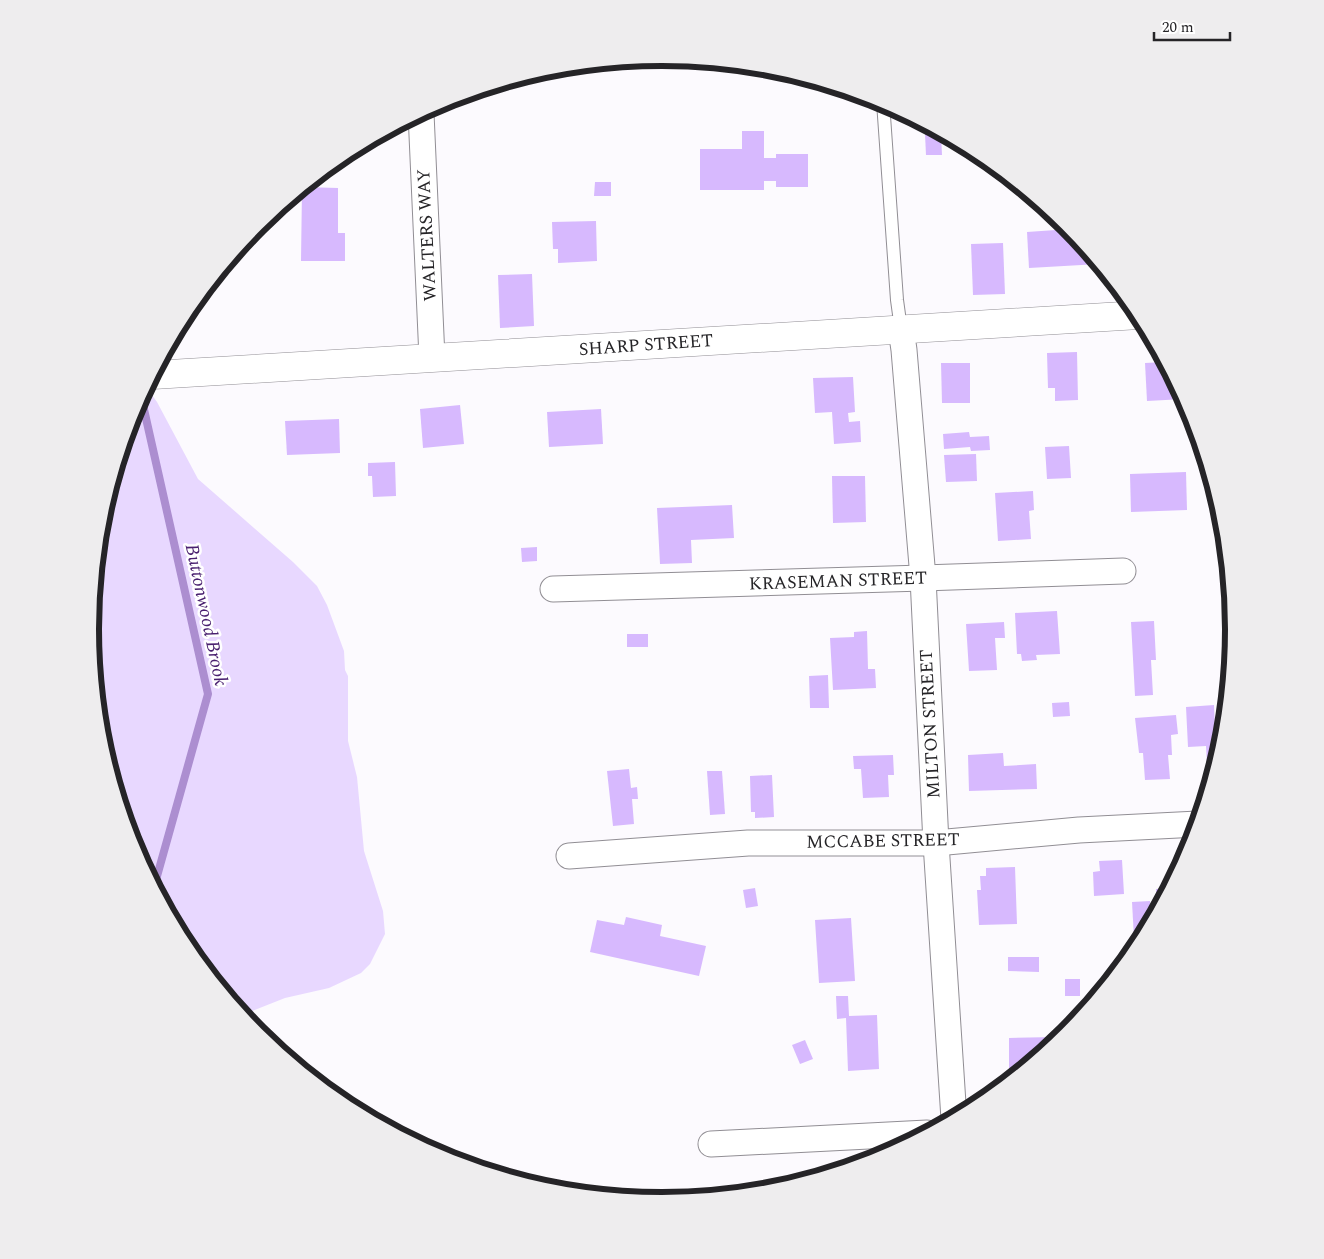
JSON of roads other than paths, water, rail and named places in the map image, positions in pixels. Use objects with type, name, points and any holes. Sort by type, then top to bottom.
[{"type":"street","name":"WALTERS WAY","points":[[421,120],[432,358]]},
{"type":"street","name":"SHARP STREET","points":[[160,375],[1129,316]]},
{"type":"street","name":"MILTON STREET","points":[[900,329],[904,350],[923,578],[936,843],[953,1111]]},
{"type":"street","name":"KRASEMAN STREET","points":[[553,589],[1122,571]]},
{"type":"street","name":"MCCABE STREET","points":[[569,856],[748,843],[936,843],[1079,830],[1190,824]]},
{"type":"street","points":[[711,1144],[913,1134]]},
{"type":"lane","points":[[883,111],[900,329]]},
{"type":"waterway","name":"Buttonwood Brook","points":[[144,409],[208,694],[157,878]]}]
